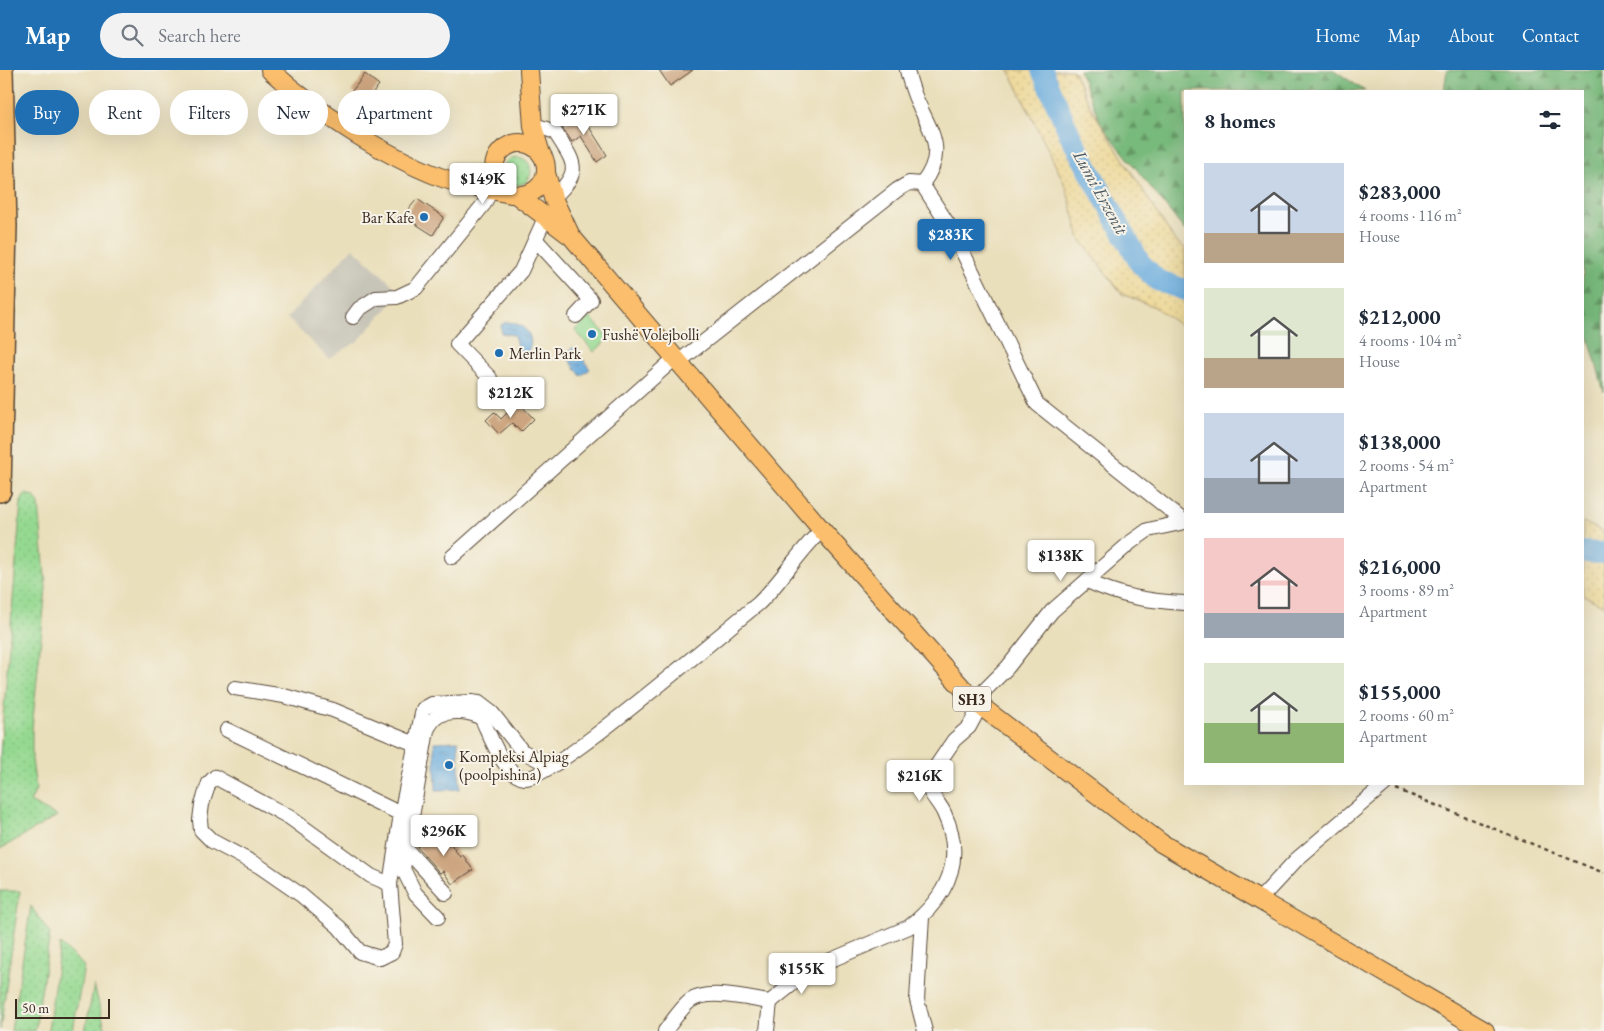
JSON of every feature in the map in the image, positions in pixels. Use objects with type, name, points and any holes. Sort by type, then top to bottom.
[{"type":"highway","points":[[0,491],[6,226],[2,70]]},
{"type":"main road","points":[[270,70],[298,94],[356,133],[408,163],[442,178],[514,195],[530,194],[537,190],[544,181],[546,173]]},
{"type":"main road","name":"SH3","points":[[529,78],[533,127],[545,161],[552,198],[571,236],[822,530],[974,701],[1161,843],[1484,1031]]},
{"type":"main road","name":"SH3","points":[[517,143],[529,78]]},
{"type":"main road","points":[[464,184],[494,166],[500,152],[506,147],[517,143],[532,146],[541,154]]},
{"type":"main road","name":"SH3","points":[[494,166],[494,178],[498,185],[571,236]]},
{"type":"street","points":[[906,70],[915,97],[929,123],[935,141],[936,158],[931,172],[922,184]]},
{"type":"street","points":[[533,127],[541,127],[555,132],[573,163],[572,178],[552,198]]},
{"type":"street","points":[[452,557],[676,361],[897,190],[909,183],[922,184]]},
{"type":"street","points":[[922,184],[953,232],[1036,404],[1184,521]]},
{"type":"street","points":[[353,317],[359,309],[376,298],[397,297],[416,288],[484,204],[491,190]]},
{"type":"street","points":[[490,378],[457,344],[521,271],[545,218]]},
{"type":"street","points":[[536,240],[592,300],[576,316]]},
{"type":"street","points":[[767,1031],[770,1002],[812,968],[909,927],[922,917],[944,887],[950,877],[954,857],[944,812],[927,785],[927,780],[954,740],[969,727],[976,714],[974,701],[1007,668],[1052,611],[1073,591],[1088,581],[1131,542],[1148,530],[1184,522]]},
{"type":"street","points":[[438,917],[415,893],[403,869],[427,730],[432,721],[440,715],[471,712],[478,715],[482,719],[502,761],[512,772],[523,778],[534,778],[596,735],[758,604],[779,582],[810,541],[822,530]]},
{"type":"street","points":[[1088,581],[1115,594],[1155,602],[1184,603]]},
{"type":"street","points":[[235,688],[284,696],[333,710],[415,744]]},
{"type":"street","points":[[390,884],[372,876],[289,817],[216,777],[209,783],[202,804],[201,830],[212,841],[259,866],[301,895],[338,928],[360,952],[373,958],[386,957],[395,944],[390,884],[401,814],[423,709],[432,704],[471,702],[486,706],[522,751],[541,761],[557,763]]},
{"type":"street","points":[[227,730],[401,814]]},
{"type":"street","points":[[1259,900],[1297,859],[1385,785]]},
{"type":"street","points":[[406,849],[446,893]]},
{"type":"street","points":[[922,917],[917,1000],[925,1031]]},
{"type":"street","points":[[665,1031],[690,1002],[700,996],[710,995],[770,1002]]},
{"type":"path","points":[[1388,785],[1604,873]]},
{"type":"shaded area","points":[[353,248],[397,289],[405,288],[358,341],[329,359],[287,318]]},
{"type":"green space","points":[[1079,70],[1334,70],[1364,90],[1184,90],[1184,230],[1101,124]]},
{"type":"green space","points":[[1447,70],[1604,70],[1604,392],[1584,321],[1584,90],[1444,90]]},
{"type":"green space","points":[[517,157],[527,161],[531,171],[527,181],[517,185],[507,181],[503,171],[507,161]]},
{"type":"green space","name":"Fushë Volejbolli","points":[[590,317],[609,338],[594,352],[575,330]]},
{"type":"green space","points":[[25,494],[34,496],[39,504],[46,588],[32,729],[32,759],[36,790],[30,802],[57,816],[0,849],[0,756],[21,502]]},
{"type":"green space","points":[[0,891],[20,891],[0,1030]]},
{"type":"green space","points":[[31,906],[50,934],[35,1031],[11,1031]]},
{"type":"green space","points":[[60,944],[84,966],[73,1031],[48,1031]]},
{"type":"green space","points":[[94,985],[106,1031],[85,1031]]},
{"type":"sand","points":[[1009,70],[1073,70],[1091,108],[1175,241],[1184,247],[1184,328],[1155,307],[1122,294],[1080,239],[1066,187]]},
{"type":"sand","points":[[1584,522],[1604,532],[1604,606],[1584,596]]},
{"type":"water","points":[[506,322],[517,324],[529,335],[531,340],[530,346],[525,354],[518,350],[514,335],[501,333],[501,325]]},
{"type":"water","points":[[574,347],[590,369],[581,376],[565,354]]},
{"type":"water","points":[[458,741],[460,789],[436,790],[434,742]]},
{"type":"building","points":[[659,70],[693,70],[670,86]]},
{"type":"building","points":[[365,74],[379,85],[375,90],[353,90]]},
{"type":"building","points":[[580,113],[607,155],[597,162],[581,136],[572,142],[562,127]]},
{"type":"building","points":[[417,199],[444,217],[433,235],[403,216]]},
{"type":"building","points":[[518,402],[534,419],[521,432],[512,423],[499,434],[486,420],[494,412],[501,419]]},
{"type":"building","points":[[435,829],[447,846],[450,843],[460,857],[463,855],[473,870],[452,884],[443,871],[440,873],[417,847],[421,844],[419,841]]},
{"type":"waterway","name":"Lumi Erzenit","points":[[1042,70],[1071,137],[1140,263],[1157,280],[1184,290]]},
{"type":"waterway","name":"Lumi Erzenit","points":[[1584,552],[1604,553]]},
{"type":"place","name":"Bar Kafe","points":[[424,217]]},
{"type":"place","name":"Fushë Volejbolli","points":[[592,334]]},
{"type":"place","name":"Merlin Park","points":[[499,353]]},
{"type":"place","name":"Kompleksi Alpiag (poolpishina)","points":[[449,765]]}]
